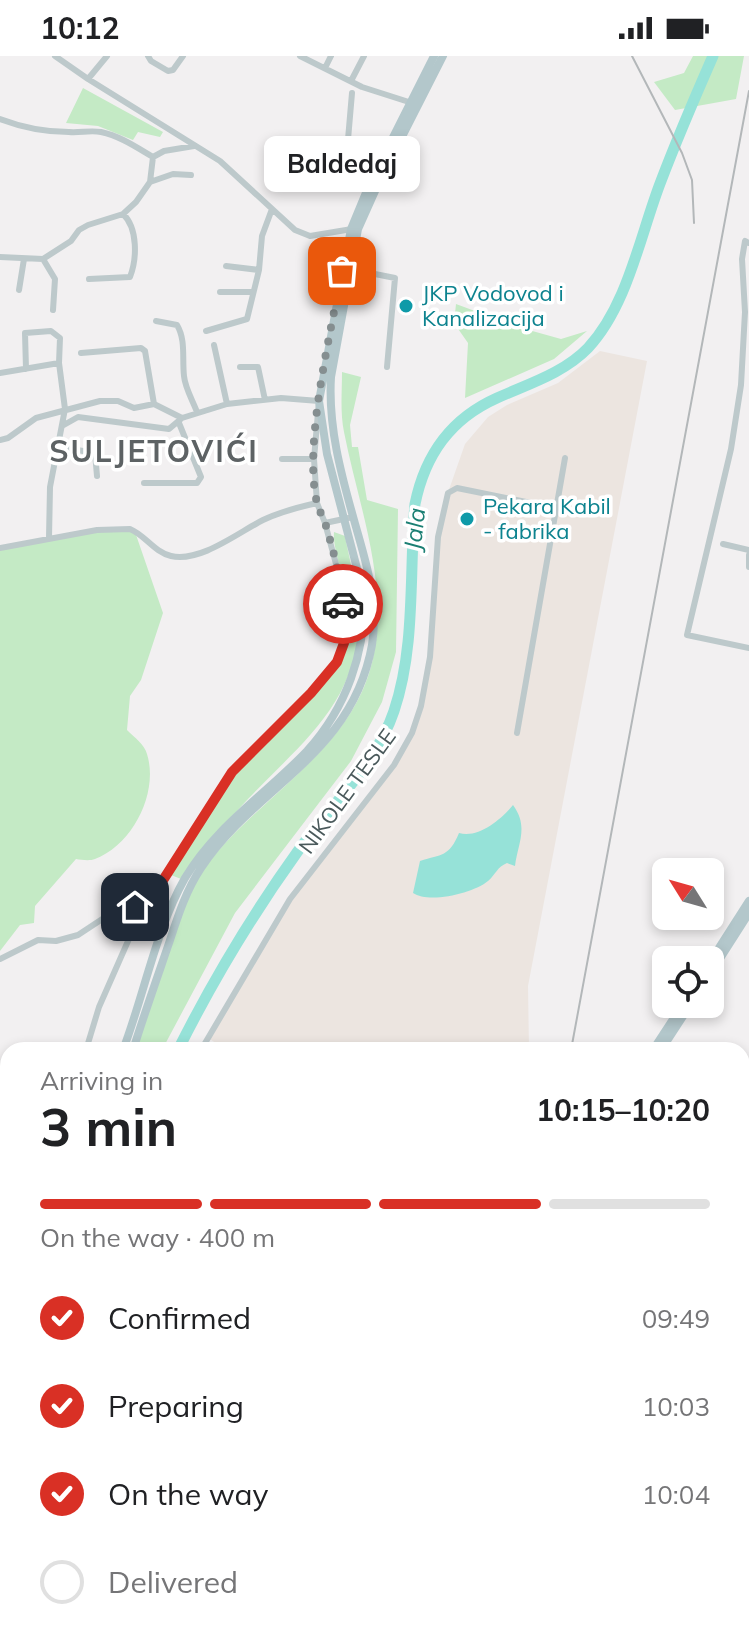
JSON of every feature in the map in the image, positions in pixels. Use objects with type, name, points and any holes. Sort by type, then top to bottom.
[{"type":"main road","points":[[136,1042],[184,897],[201,867],[228,835],[333,733],[350,708],[365,673],[372,643],[375,607],[371,576],[327,454],[319,401],[355,229],[370,183],[434,56]]},
{"type":"main road","points":[[126,1042],[184,880],[236,814],[307,751],[339,708],[354,671],[365,619],[364,595],[332,430],[329,401],[336,340],[355,229],[443,56]]},
{"type":"main road","points":[[720,946],[749,901]]},
{"type":"main road","points":[[724,952],[749,913]]},
{"type":"main road","points":[[658,1042],[674,1018]]},
{"type":"main road","points":[[666,1042],[682,1018]]},
{"type":"street","points":[[55,56],[220,161],[295,230],[310,236],[355,229]]},
{"type":"street","points":[[88,79],[107,56]]},
{"type":"street","points":[[148,56],[168,71],[173,70],[186,56]]},
{"type":"street","points":[[300,56],[351,81],[412,103]]},
{"type":"street","points":[[325,68],[331,56]]},
{"type":"street","points":[[351,81],[364,56]]},
{"type":"street","points":[[352,93],[347,151],[367,164]]},
{"type":"street","points":[[0,119],[16,125],[67,133],[96,131],[117,136],[153,157]]},
{"type":"street","points":[[153,157],[164,151],[194,146]]},
{"type":"street","points":[[0,257],[43,259],[71,241],[79,230],[123,214],[150,182],[153,157]]},
{"type":"street","points":[[150,182],[173,174],[191,175]]},
{"type":"street","points":[[206,331],[247,319],[259,270],[262,236],[272,209]]},
{"type":"street","points":[[89,279],[130,277],[135,262],[134,243],[129,220],[123,214]]},
{"type":"street","points":[[749,232],[742,259],[747,312],[741,385],[731,449],[687,635],[749,648]]},
{"type":"street","points":[[19,290],[24,259]]},
{"type":"street","points":[[43,259],[55,279],[53,310]]},
{"type":"street","points":[[226,266],[259,270]]},
{"type":"street","points":[[350,269],[395,278],[387,367]]},
{"type":"street","points":[[220,292],[252,292]]},
{"type":"street","points":[[156,321],[177,325],[180,329],[184,379],[197,412]]},
{"type":"street","points":[[26,369],[25,333],[51,331],[60,338],[59,363],[65,409],[50,487],[49,538]]},
{"type":"street","points":[[214,345],[227,404]]},
{"type":"street","points":[[81,353],[141,348],[145,351],[154,404]]},
{"type":"street","points":[[0,373],[59,363]]},
{"type":"street","points":[[240,367],[258,367],[265,400]]},
{"type":"street","points":[[62,426],[78,417],[169,429],[197,412],[227,404],[281,398],[319,401],[314,459],[317,503],[340,579],[345,626],[341,654],[311,693],[232,772],[144,910],[122,953],[88,1042]]},
{"type":"street","points":[[0,440],[8,438],[36,418],[65,409],[111,401],[134,408],[154,404],[180,420],[201,477],[197,483],[144,483]]},
{"type":"street","points":[[59,447],[95,453],[97,476]]},
{"type":"street","points":[[517,733],[565,458]]},
{"type":"street","points":[[282,459],[314,459]]},
{"type":"street","name":"NIKOLE TESLE","points":[[206,1042],[290,899],[394,765],[412,733],[421,706],[430,657],[438,537],[448,493],[457,488],[556,508]]},
{"type":"street","points":[[0,548],[97,530],[130,529],[151,547],[172,557],[182,556],[216,547],[265,519],[317,503]]},
{"type":"street","points":[[325,523],[348,518]]},
{"type":"street","points":[[723,544],[749,552],[749,567]]},
{"type":"street","points":[[0,959],[38,940],[56,941],[78,935],[122,906],[144,910]]},
{"type":"shaded area","points":[[600,351],[647,361],[528,986],[529,1042],[214,1042],[208,1038],[290,899],[367,801],[412,733],[430,658],[438,537],[445,501],[465,444],[488,417],[507,405],[558,383]]},
{"type":"green space","points":[[693,56],[744,56],[736,99],[675,110],[654,82],[684,73]]},
{"type":"green space","points":[[83,88],[163,132],[160,137],[138,132],[133,140],[98,126],[66,123]]},
{"type":"green space","points":[[456,304],[561,339],[587,331],[554,359],[465,398],[468,343],[454,323]]},
{"type":"green space","points":[[342,372],[361,377],[350,425],[352,447],[358,447],[367,500],[398,509],[396,652],[382,702],[351,761],[235,913],[166,1042],[138,1042],[184,906],[198,878],[226,842],[327,744],[348,717],[364,687],[374,653],[377,597],[370,542],[342,410]]},
{"type":"green space","points":[[134,529],[163,613],[141,680],[130,696],[127,730],[144,747],[150,769],[146,800],[140,816],[121,842],[95,859],[76,859],[35,906],[34,923],[20,925],[0,951],[0,548],[97,530]]},
{"type":"green space","points":[[334,532],[345,536],[359,610],[356,650],[348,676],[336,700],[305,741],[239,809],[181,879],[171,875],[229,781],[323,685],[340,656],[348,617]]},
{"type":"water","points":[[513,805],[521,828],[515,866],[507,863],[488,881],[462,893],[430,897],[413,893],[420,861],[448,851],[459,833],[482,830]]},
{"type":"waterway","name":"Jala","points":[[182,1042],[219,973],[265,899],[364,767],[386,731],[406,661],[415,504],[433,454],[442,440],[466,417],[497,398],[568,364],[588,348],[602,331],[632,269],[661,181],[713,56]]},
{"type":"railway","points":[[632,56],[682,153],[692,180],[694,223]]},
{"type":"railway","points":[[572,1042],[749,91]]},
{"type":"way so far","points":[[342,271],[319,401],[314,459],[317,503],[340,579],[343,604]]},
{"type":"place","name":"Baldedaj","points":[[342,271]]},
{"type":"place","name":"JKP Vodovod i Kanalizacija","points":[[406,306]]},
{"type":"place","name":"Pekara Kabil - fabrika","points":[[467,519]]},
{"type":"district","name":"SULJETOVIĆI","points":[[154,452]]},
{"type":"route","points":[[135,907],[144,910],[232,772],[311,693],[337,662],[344,643],[343,604]]}]
